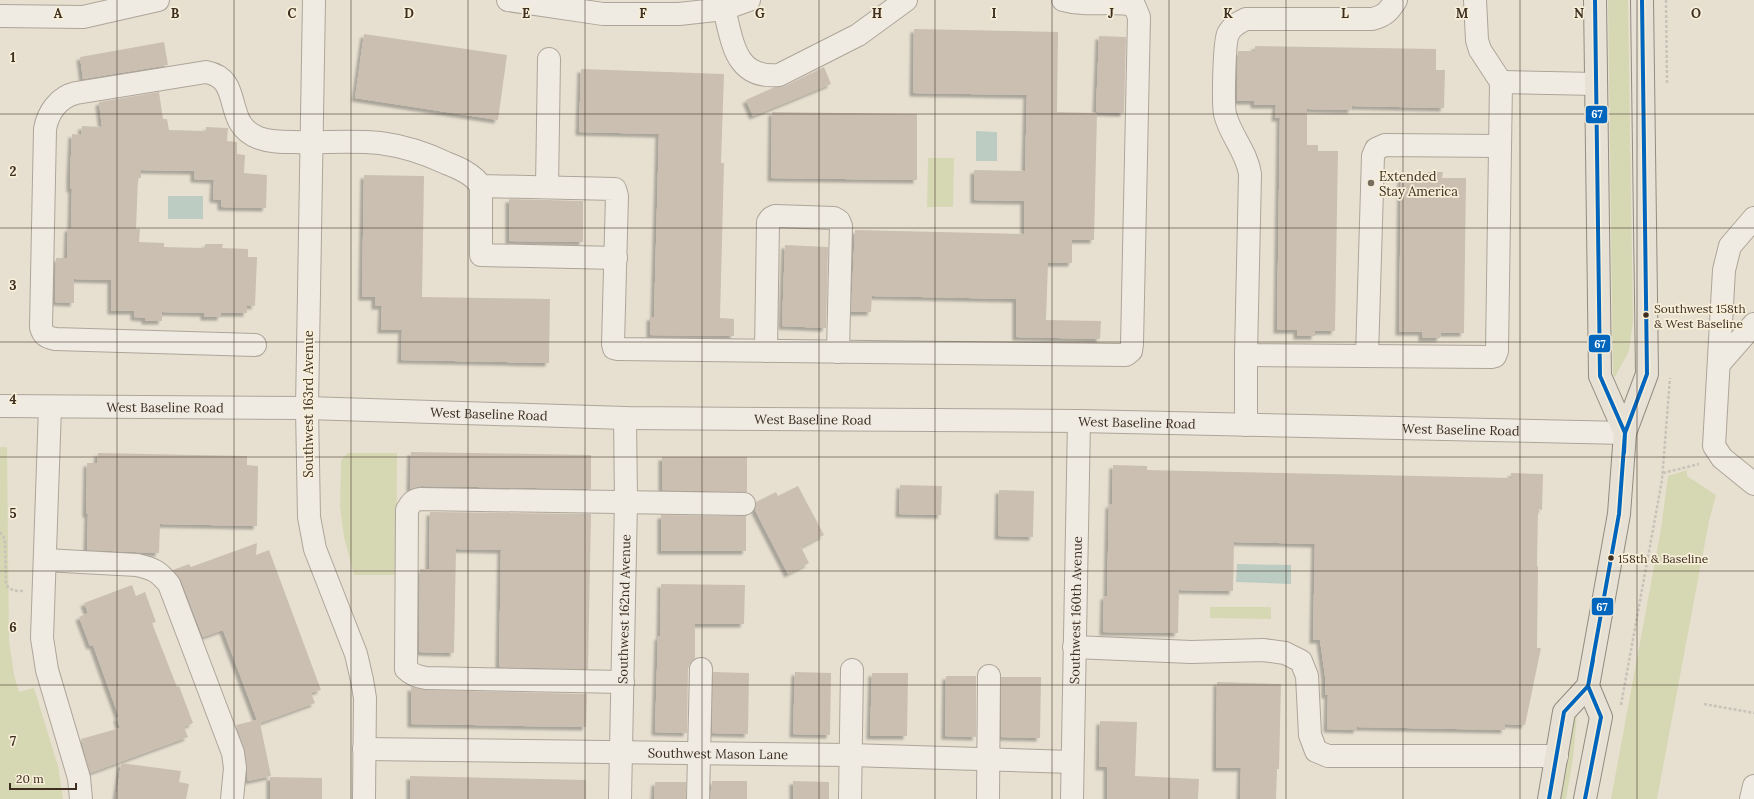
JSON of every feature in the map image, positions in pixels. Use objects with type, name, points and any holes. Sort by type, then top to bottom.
[{"type":"main road","points":[[1595,0],[1600,376],[1625,433]]},
{"type":"main road","points":[[1549,799],[1564,712],[1588,686],[1619,514],[1625,433],[1647,374],[1642,0]]},
{"type":"main road","points":[[1586,799],[1601,717],[1588,686]]},
{"type":"street","points":[[0,16],[23,8],[84,16],[158,0]]},
{"type":"street","name":"Southwest 163rd Avenue","points":[[314,0],[307,408],[309,517],[315,548],[356,654],[365,698],[364,799]]},
{"type":"street","points":[[508,0],[603,14],[679,14],[724,9],[749,0]]},
{"type":"street","points":[[724,9],[737,55],[753,73],[766,76],[780,75],[858,35],[906,0]]},
{"type":"street","points":[[481,186],[615,189],[617,196],[614,348],[1126,355],[1131,351],[1139,17],[1134,5],[1125,0],[1074,3],[1064,0]]},
{"type":"street","points":[[1246,425],[1250,174],[1248,164],[1225,113],[1225,47],[1228,35],[1235,24],[1246,19],[1372,19],[1380,17],[1388,12],[1396,0]]},
{"type":"street","points":[[1246,355],[1496,356],[1501,82],[1480,50],[1477,40],[1475,0]]},
{"type":"street","points":[[547,187],[549,59]]},
{"type":"street","points":[[255,345],[54,339],[47,338],[43,333],[41,327],[44,152],[46,121],[51,112],[62,99],[69,95],[206,72],[215,73],[228,84],[237,119],[248,133],[269,142],[379,143],[421,152],[459,168],[477,180],[481,186],[481,255],[616,258]]},
{"type":"street","points":[[1501,82],[1596,84]]},
{"type":"street","points":[[1367,356],[1373,156],[1376,149],[1385,145],[1500,146]]},
{"type":"street","points":[[766,351],[768,222],[775,216],[834,218],[839,221],[841,226],[838,352]]},
{"type":"street","points":[[1754,218],[1730,246],[1724,270],[1714,446],[1722,458],[1754,484]]},
{"type":"street","points":[[1719,364],[1754,324]]},
{"type":"street","name":"West Baseline Road","points":[[0,406],[307,408],[625,418],[1079,421],[1625,433]]},
{"type":"street","points":[[50,406],[42,638],[47,670],[78,772],[81,799]]},
{"type":"street","name":"Southwest 162nd Avenue","points":[[620,799],[626,502],[625,418]]},
{"type":"street","name":"Southwest 160th Avenue","points":[[1072,799],[1079,421]]},
{"type":"street","points":[[623,682],[426,678],[410,673],[406,669],[407,510],[415,500],[421,499],[744,504]]},
{"type":"street","points":[[45,560],[137,566],[151,568],[160,572],[169,584],[233,753],[235,768],[232,799]]},
{"type":"street","points":[[1074,647],[1191,652],[1263,650],[1285,653],[1301,661],[1307,676],[1310,735],[1316,751],[1328,756],[1557,756]]},
{"type":"street","points":[[698,799],[701,669]]},
{"type":"street","points":[[850,799],[852,670]]},
{"type":"street","points":[[988,799],[989,676]]},
{"type":"street","name":"Southwest Mason Lane","points":[[364,749],[850,755],[1072,762]]},
{"type":"street","points":[[1751,799],[1754,786]]},
{"type":"path","points":[[0,532],[5,539],[5,579],[8,588],[14,591],[44,593]]},
{"type":"path","points":[[1704,704],[1754,713]]},
{"type":"green space","points":[[1608,0],[1628,0],[1633,321],[1629,351],[1615,377],[1613,375]]},
{"type":"green space","points":[[928,158],[954,158],[953,207],[927,207]]},
{"type":"green space","points":[[0,447],[7,447],[9,640],[14,675],[19,692],[34,688],[58,766],[63,799],[0,799]]},
{"type":"green space","points":[[348,453],[397,453],[396,575],[354,575],[344,537],[340,507],[341,463],[342,459]]},
{"type":"green space","points":[[1687,470],[1687,476],[1716,495],[1709,521],[1657,799],[1611,799],[1661,529],[1668,476]]},
{"type":"green space","points":[[1210,607],[1271,607],[1271,619],[1210,618]]},
{"type":"green space","points":[[1574,713],[1577,714],[1573,759],[1566,799],[1558,799]]},
{"type":"shaded area","points":[[976,131],[997,132],[997,161],[976,161]]},
{"type":"shaded area","points":[[168,196],[203,196],[203,219],[168,219]]},
{"type":"shaded area","points":[[1237,564],[1291,565],[1291,584],[1236,582]]},
{"type":"building","points":[[914,29],[1058,32],[1057,112],[1097,113],[1094,240],[1072,240],[1072,263],[1048,263],[1046,320],[1101,321],[1100,339],[1016,337],[1016,299],[872,296],[871,312],[851,312],[855,230],[1024,234],[1024,201],[974,200],[974,170],[1025,171],[1027,95],[913,93]]},
{"type":"building","points":[[364,34],[507,55],[498,120],[355,98]]},
{"type":"building","points":[[1099,36],[1126,37],[1124,113],[1096,112]]},
{"type":"building","points":[[164,42],[168,65],[83,79],[80,57]]},
{"type":"building","points":[[1255,46],[1436,49],[1436,70],[1445,70],[1444,108],[1352,106],[1351,110],[1307,109],[1307,145],[1318,145],[1318,151],[1338,151],[1335,331],[1315,331],[1315,336],[1297,336],[1297,330],[1277,330],[1280,118],[1275,118],[1276,105],[1254,105],[1254,101],[1237,101],[1238,51],[1255,51]]},
{"type":"building","points":[[824,67],[831,84],[753,116],[746,100],[775,87],[785,86]]},
{"type":"building","points":[[581,69],[724,74],[721,163],[724,163],[720,318],[734,319],[734,336],[650,335],[650,317],[654,317],[659,134],[579,132]]},
{"type":"building","points":[[159,92],[163,119],[167,119],[169,130],[206,131],[206,127],[228,128],[227,141],[237,142],[237,154],[245,155],[244,173],[267,175],[266,208],[221,207],[221,200],[213,199],[214,180],[194,179],[194,171],[141,170],[141,178],[138,178],[136,229],[140,229],[139,242],[164,243],[164,247],[205,248],[205,244],[223,244],[222,248],[248,249],[248,257],[257,257],[255,306],[247,305],[247,313],[221,313],[221,317],[204,317],[204,313],[162,312],[162,321],[145,321],[145,318],[134,317],[134,311],[111,311],[111,280],[74,279],[74,303],[55,302],[56,258],[67,258],[68,228],[71,228],[72,189],[70,189],[70,176],[72,134],[81,135],[82,126],[102,127],[99,102]]},
{"type":"building","points":[[772,112],[917,114],[917,180],[771,178]]},
{"type":"building","points":[[1424,172],[1443,172],[1442,178],[1466,178],[1464,333],[1441,333],[1440,338],[1422,338],[1422,332],[1399,332],[1401,178],[1424,178]]},
{"type":"building","points":[[364,175],[424,176],[422,297],[550,299],[549,363],[401,360],[402,330],[381,330],[382,306],[375,306],[375,297],[362,297]]},
{"type":"building","points":[[509,199],[583,201],[583,242],[509,241]]},
{"type":"building","points":[[785,245],[828,247],[826,328],[782,326]]},
{"type":"building","points":[[411,452],[591,455],[591,489],[421,486],[410,489]]},
{"type":"building","points":[[98,453],[247,456],[247,465],[258,466],[257,526],[160,524],[159,553],[87,550],[87,463],[97,463]]},
{"type":"building","points":[[662,457],[747,457],[747,492],[662,490]]},
{"type":"building","points":[[1113,465],[1147,466],[1147,470],[1511,478],[1511,473],[1543,474],[1542,510],[1538,509],[1537,566],[1537,648],[1541,648],[1525,725],[1505,724],[1505,730],[1357,727],[1357,730],[1327,729],[1328,695],[1325,695],[1325,676],[1320,640],[1313,640],[1315,544],[1234,542],[1233,591],[1179,590],[1178,633],[1103,632],[1104,596],[1107,596],[1109,504],[1112,505]]},
{"type":"building","points":[[900,485],[942,486],[941,515],[899,514]]},
{"type":"building","points":[[798,486],[824,535],[801,547],[809,563],[788,574],[755,510],[756,502],[776,492],[778,496]]},
{"type":"building","points":[[999,490],[1034,491],[1033,537],[998,536]]},
{"type":"building","points":[[430,512],[591,514],[588,669],[499,667],[501,550],[456,549],[454,653],[419,652],[420,569],[429,569]]},
{"type":"building","points":[[661,515],[746,516],[746,551],[661,551]]},
{"type":"building","points":[[257,543],[256,555],[269,550],[321,690],[311,693],[315,703],[260,723],[271,776],[248,781],[245,751],[236,725],[257,720],[223,630],[203,637],[181,580],[173,570],[189,564],[191,567]]},
{"type":"building","points":[[661,584],[745,585],[744,624],[695,624],[695,658],[690,663],[688,669],[687,733],[655,732]]},
{"type":"building","points":[[132,585],[136,596],[145,592],[156,622],[152,623],[193,723],[184,727],[188,737],[90,773],[81,739],[120,728],[117,718],[119,717],[93,645],[90,646],[79,617],[88,613],[84,603]]},
{"type":"building","points":[[713,672],[749,673],[748,734],[712,733]]},
{"type":"building","points":[[795,672],[831,673],[830,735],[793,734]]},
{"type":"building","points":[[872,673],[908,673],[907,736],[870,736]]},
{"type":"building","points":[[946,676],[976,676],[976,737],[945,736]]},
{"type":"building","points":[[1001,677],[1041,677],[1040,738],[1001,737]]},
{"type":"building","points":[[1217,682],[1281,684],[1279,769],[1277,769],[1276,799],[1240,799],[1241,768],[1216,768]]},
{"type":"building","points":[[411,687],[426,690],[587,694],[586,727],[411,724]]},
{"type":"building","points":[[1100,721],[1137,722],[1135,776],[1199,779],[1198,799],[1107,799],[1107,767],[1099,767]]},
{"type":"building","points":[[121,763],[181,771],[179,782],[189,784],[186,799],[116,799]]},
{"type":"building","points":[[410,776],[586,780],[586,799],[410,799]]},
{"type":"building","points":[[270,777],[322,778],[322,799],[270,799]]},
{"type":"building","points":[[712,781],[747,781],[747,799],[710,799]]},
{"type":"building","points":[[793,781],[829,782],[829,799],[793,799]]},
{"type":"building","points":[[655,782],[686,782],[686,799],[654,799]]},
{"type":"transit line","name":"67","points":[[1595,0],[1600,376],[1625,433],[1624,453]]},
{"type":"transit line","name":"67","points":[[1549,799],[1564,712],[1588,686],[1619,514],[1625,433],[1647,374],[1642,0]]},
{"type":"transit line","name":"67","points":[[1585,799],[1601,717],[1588,686],[1593,660]]},
{"type":"place","name":"Extended Stay America","points":[[1371,183]]},
{"type":"place","name":"Southwest 158th & West Baseline","points":[[1646,315]]},
{"type":"place","name":"158th & Baseline","points":[[1611,558]]}]
